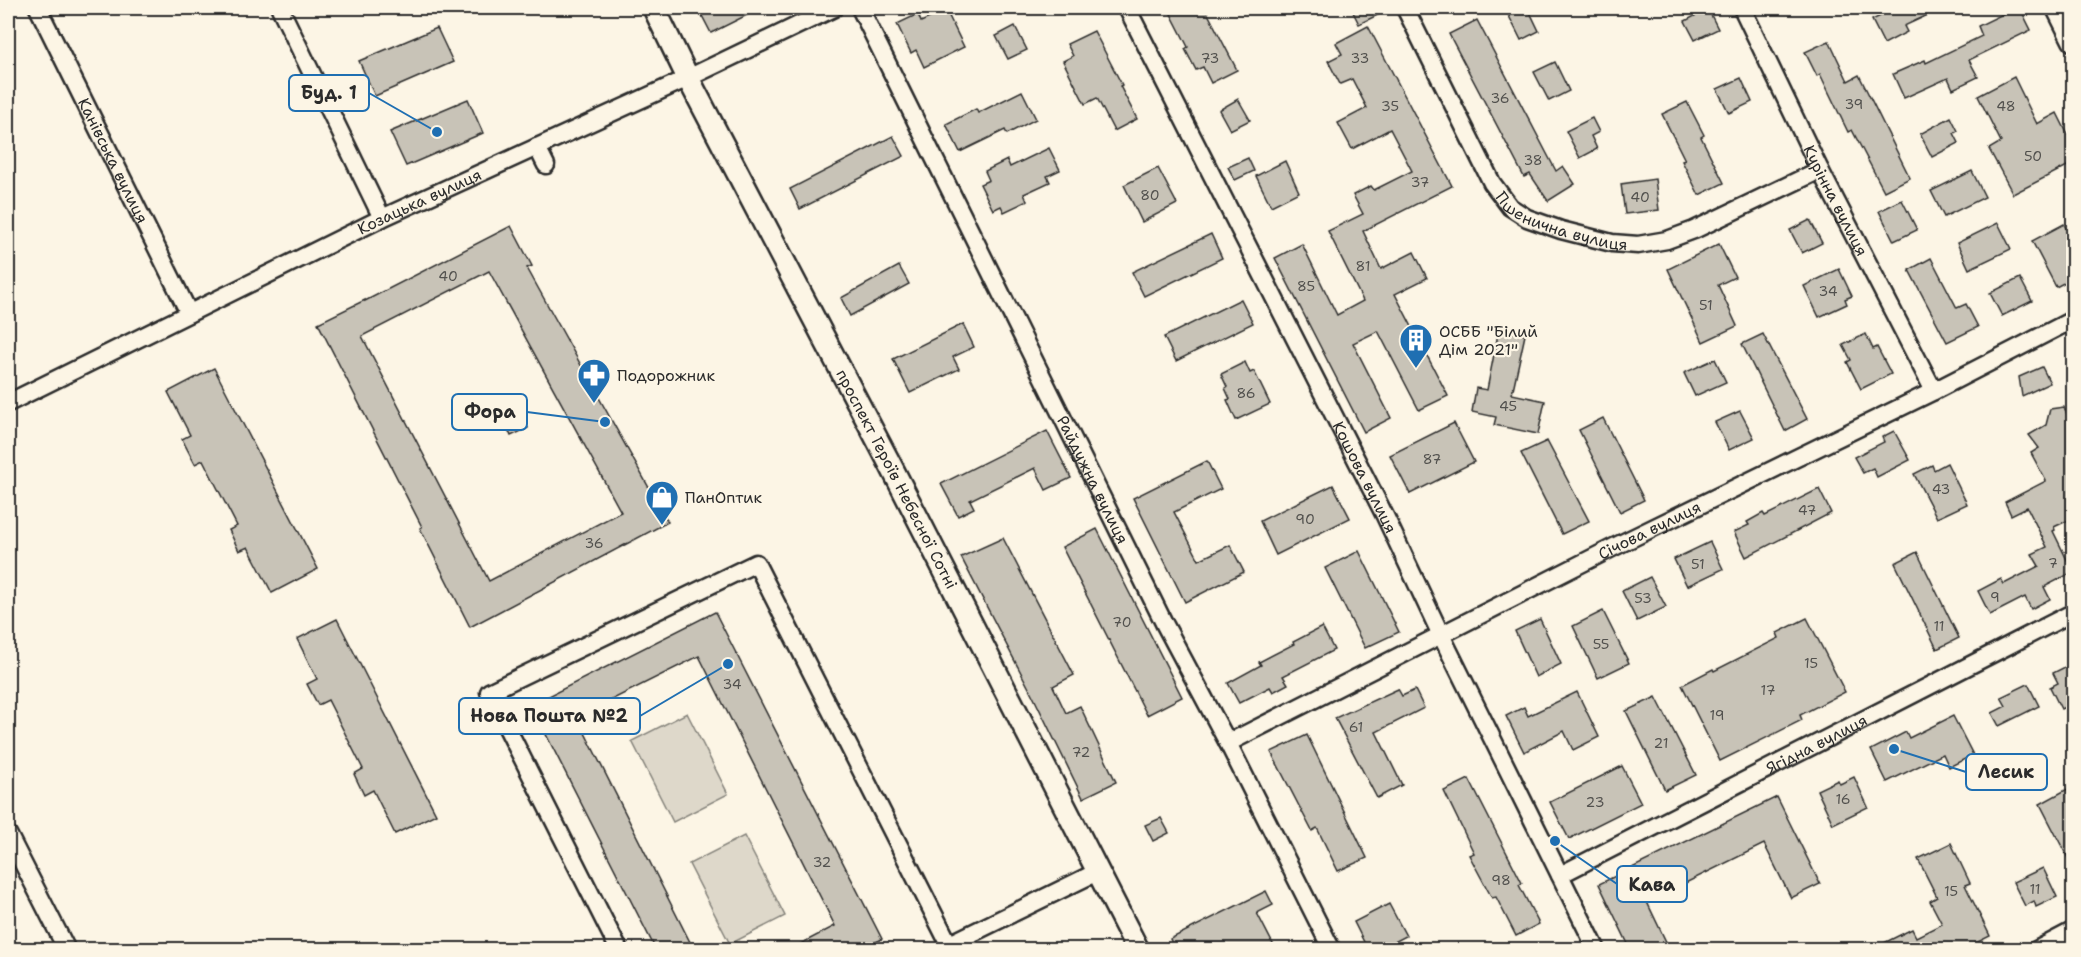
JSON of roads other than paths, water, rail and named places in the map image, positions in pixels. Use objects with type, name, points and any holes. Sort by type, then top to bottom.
[{"type":"main road","points":[[2058,8],[2073,40]]},
{"type":"street","name":"Канівська вулиця","points":[[38,8],[189,313]]},
{"type":"street","points":[[280,8],[382,218]]},
{"type":"street","name":"проспект Героїв Небесної Сотні","points":[[654,8],[688,78],[885,453],[1138,950]]},
{"type":"street","name":"Козацька вулиця","points":[[8,403],[382,218],[688,78],[834,8]]},
{"type":"street","name":"Райдужна вулиця","points":[[860,8],[1160,614],[1332,950]]},
{"type":"street","name":"Кошова вулиця","points":[[1127,8],[1385,516],[1441,635],[1597,950]]},
{"type":"street","name":"Пшенична вулиця","points":[[1405,8],[1492,183],[1510,207],[1527,218],[1561,230],[1612,243],[1638,245],[1667,240],[1694,230],[1820,170]]},
{"type":"street","name":"Курінна вулиця","points":[[1742,8],[1820,170],[1934,391]]},
{"type":"street","points":[[537,147],[546,165]]},
{"type":"street","name":"Січова вулиця","points":[[1228,743],[1618,545],[1934,391],[2073,318]]},
{"type":"street","points":[[619,950],[489,692],[756,563],[951,947],[1099,871]]},
{"type":"street","name":"Ягідна вулиця","points":[[1560,875],[2073,612]]},
{"type":"street","points":[[8,834],[67,950]]},
{"type":"street","points":[[2036,950],[2073,930]]},
{"type":"place","name":"Буд. 1","points":[[437,132]]},
{"type":"place","name":"ОСББ \"Білий Дім 2021\"","points":[[1416,369]]},
{"type":"place","name":"Подорожник","points":[[594,404]]},
{"type":"place","name":"Фора","points":[[605,422]]},
{"type":"place","name":"ПанОптик","points":[[662,526]]},
{"type":"place","name":"Нова Пошта №2","points":[[728,664]]},
{"type":"place","name":"Лесик","points":[[1894,749]]},
{"type":"place","name":"Кава","points":[[1555,841]]}]
